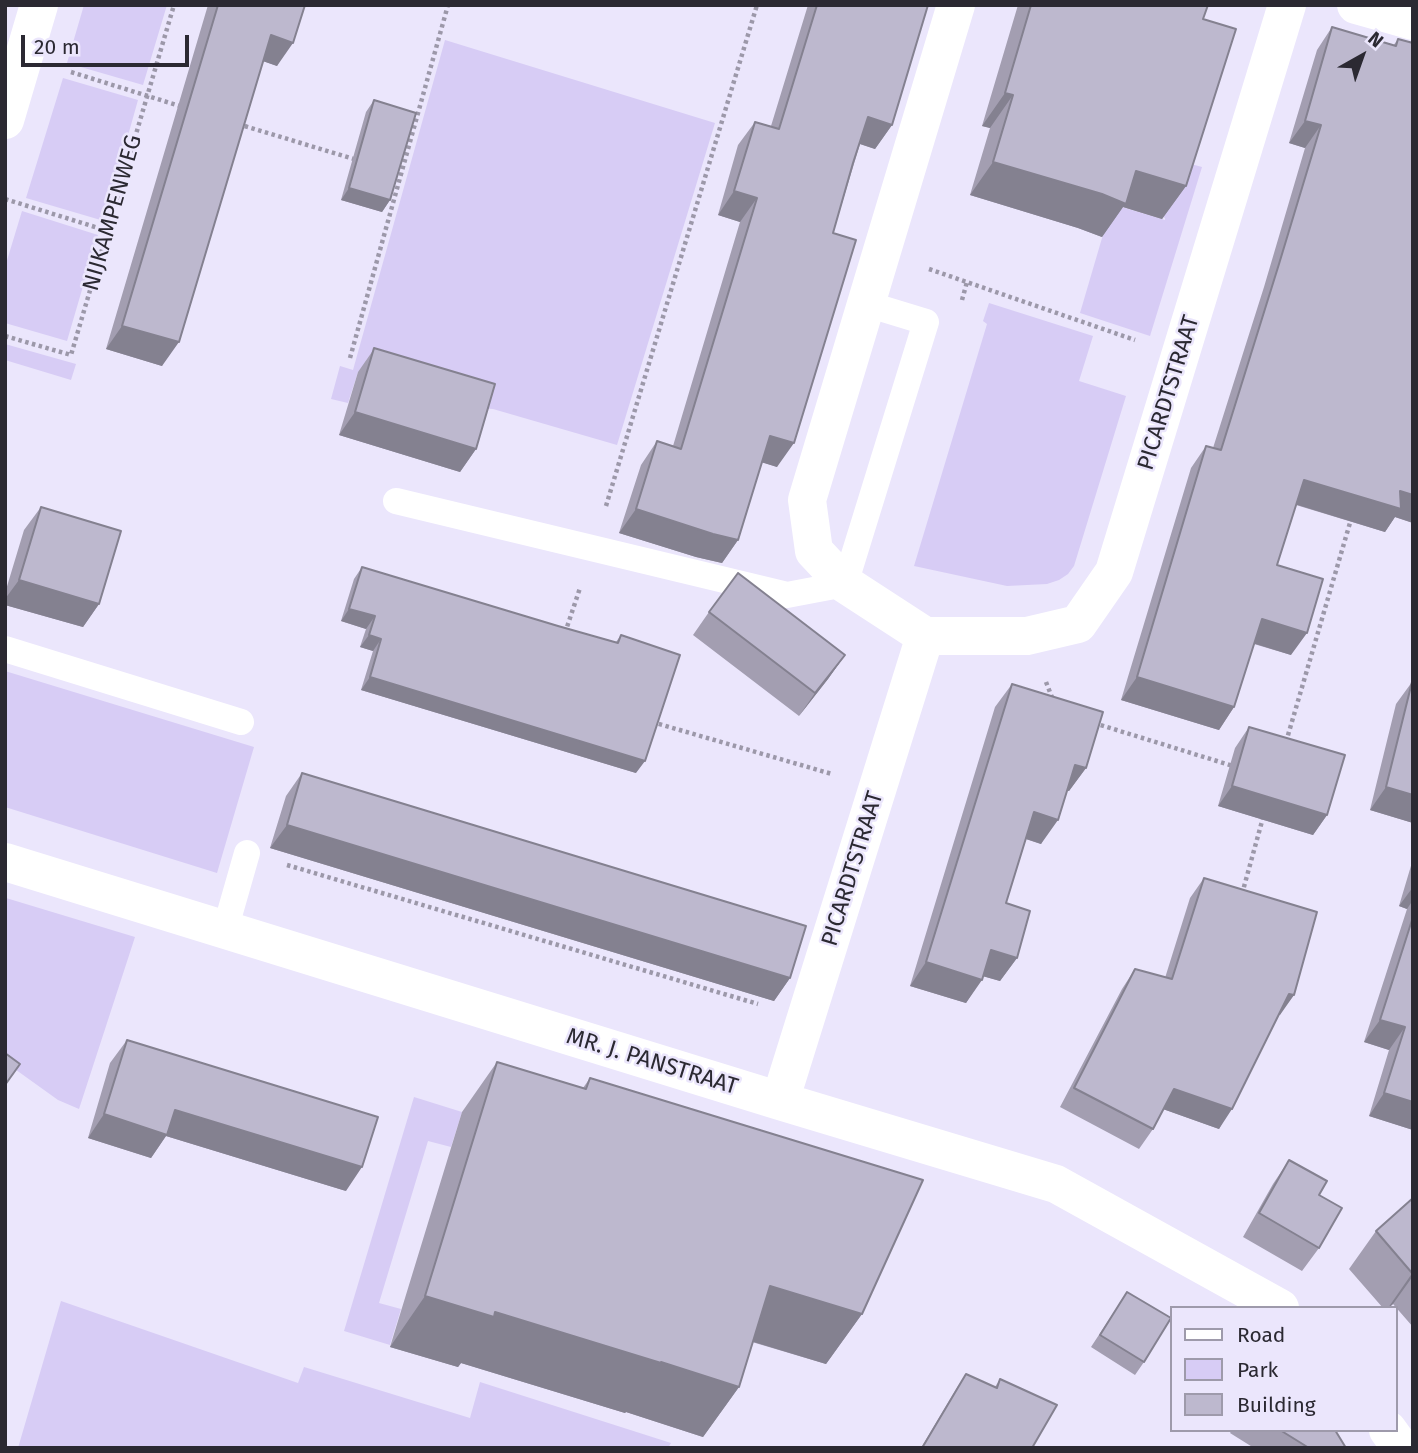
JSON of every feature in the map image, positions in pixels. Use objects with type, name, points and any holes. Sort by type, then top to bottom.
[{"type":"street","points":[[5,120],[40,5]]},
{"type":"street","points":[[925,636],[845,584],[814,551],[807,500],[956,5]]},
{"type":"street","name":"PICARDTSTRAAT","points":[[780,1101],[925,636],[1027,636],[1078,624],[1114,572],[1287,5]]},
{"type":"street","points":[[1356,5],[1402,14]]},
{"type":"street","name":"MR. J. PANSTRAAT","points":[[5,862],[1056,1184],[1276,1306]]},
{"type":"street","points":[[1389,1432],[1401,1448]]},
{"type":"lane","points":[[396,501],[787,595],[845,584],[926,322],[867,304]]},
{"type":"lane","points":[[5,649],[241,722]]},
{"type":"lane","points":[[225,930],[247,853]]},
{"type":"path","name":"NIJKAMPENWEG","points":[[5,336],[71,355],[174,5]]},
{"type":"path","points":[[350,358],[448,5]]},
{"type":"path","points":[[578,633],[566,630],[594,548],[757,5]]},
{"type":"path","points":[[24,58],[185,107]]},
{"type":"path","points":[[236,123],[363,162]]},
{"type":"path","points":[[389,170],[402,174]]},
{"type":"path","points":[[5,199],[108,231]]},
{"type":"path","points":[[881,253],[1180,356]]},
{"type":"path","points":[[1283,752],[1354,511]]},
{"type":"path","points":[[1027,636],[1058,712]]},
{"type":"path","points":[[1083,720],[1237,767]]},
{"type":"path","points":[[650,722],[878,787]]},
{"type":"path","points":[[1239,901],[1265,812]]},
{"type":"path","points":[[247,853],[806,1019]]},
{"type":"green space","points":[[84,5],[167,5],[143,85],[67,63]]},
{"type":"green space","points":[[445,40],[715,123],[617,445],[358,372],[348,403],[331,399],[340,366],[353,370]]},
{"type":"green space","points":[[63,78],[138,100],[104,221],[26,198]]},
{"type":"green space","points":[[1180,161],[1202,167],[1150,336],[1080,313],[1112,204],[1165,220],[1163,217]]},
{"type":"green space","points":[[22,211],[98,235],[67,341],[5,323],[5,267]]},
{"type":"green space","points":[[989,303],[1093,336],[1079,381],[1126,396],[1074,566],[1059,580],[1047,584],[1007,586],[914,566],[987,324],[983,321]]},
{"type":"green space","points":[[5,344],[76,364],[71,380],[5,360]]},
{"type":"green space","points":[[5,671],[254,747],[217,873],[5,807]]},
{"type":"green space","points":[[6,898],[135,937],[79,1109],[58,1100],[5,1062]]},
{"type":"green space","points":[[414,1097],[462,1112],[451,1147],[428,1141],[379,1303],[401,1309],[390,1345],[344,1331]]},
{"type":"green space","points":[[61,1301],[298,1383],[304,1367],[470,1418],[480,1382],[671,1443],[668,1448],[18,1448]]},
{"type":"building","points":[[218,5],[305,5],[293,43],[271,35],[179,342],[122,326]]},
{"type":"building","points":[[817,5],[928,5],[892,125],[868,117],[853,163],[833,233],[856,240],[794,443],[770,436],[738,540],[636,509],[657,441],[681,449],[757,198],[734,191],[755,122],[779,129]]},
{"type":"building","points":[[1031,5],[1208,5],[1203,19],[1236,29],[1186,186],[1136,171],[1126,204],[1102,194],[993,162],[1013,95],[1005,93]]},
{"type":"building","points":[[1332,27],[1396,46],[1398,39],[1413,43],[1413,495],[1400,491],[1401,509],[1304,480],[1277,565],[1323,579],[1307,633],[1262,619],[1234,707],[1137,677],[1206,446],[1221,450],[1321,125],[1305,121]]},
{"type":"building","points":[[374,100],[416,113],[390,200],[349,188]]},
{"type":"building","points":[[374,348],[495,384],[476,449],[355,412]]},
{"type":"building","points":[[41,507],[121,531],[99,604],[19,580]]},
{"type":"building","points":[[362,567],[618,643],[621,635],[680,655],[645,761],[370,677],[381,639],[369,635],[375,616],[349,609]]},
{"type":"building","points":[[738,573],[845,655],[815,693],[709,612]]},
{"type":"building","points":[[1413,682],[1413,795],[1386,787]]},
{"type":"building","points":[[1012,684],[1103,712],[1086,768],[1075,765],[1058,820],[1034,812],[1006,903],[1030,911],[1017,958],[991,950],[982,980],[926,962]]},
{"type":"building","points":[[1249,727],[1345,755],[1327,815],[1232,786]]},
{"type":"building","points":[[302,773],[806,926],[790,978],[287,825]]},
{"type":"building","points":[[1204,878],[1317,912],[1294,995],[1289,994],[1232,1109],[1174,1089],[1153,1129],[1074,1088],[1135,969],[1172,979]]},
{"type":"building","points":[[1413,917],[1413,1102],[1384,1093],[1405,1027],[1380,1020]]},
{"type":"building","points":[[127,1040],[378,1117],[362,1167],[175,1110],[167,1135],[104,1114]]},
{"type":"building","points":[[5,1053],[20,1064],[5,1085]]},
{"type":"building","points":[[497,1062],[586,1089],[590,1078],[923,1180],[862,1314],[770,1286],[739,1387],[495,1312],[494,1317],[425,1296]]},
{"type":"building","points":[[1289,1160],[1327,1181],[1319,1195],[1342,1208],[1319,1248],[1259,1213]]},
{"type":"building","points":[[1413,1198],[1413,1272],[1412,1273],[1376,1231]]},
{"type":"building","points":[[1127,1292],[1170,1317],[1144,1362],[1100,1335]]},
{"type":"building","points":[[966,1374],[997,1388],[1000,1379],[1057,1405],[1032,1448],[922,1448]]},
{"type":"building","points":[[1283,1432],[1336,1432],[1346,1448],[1309,1448]]}]
